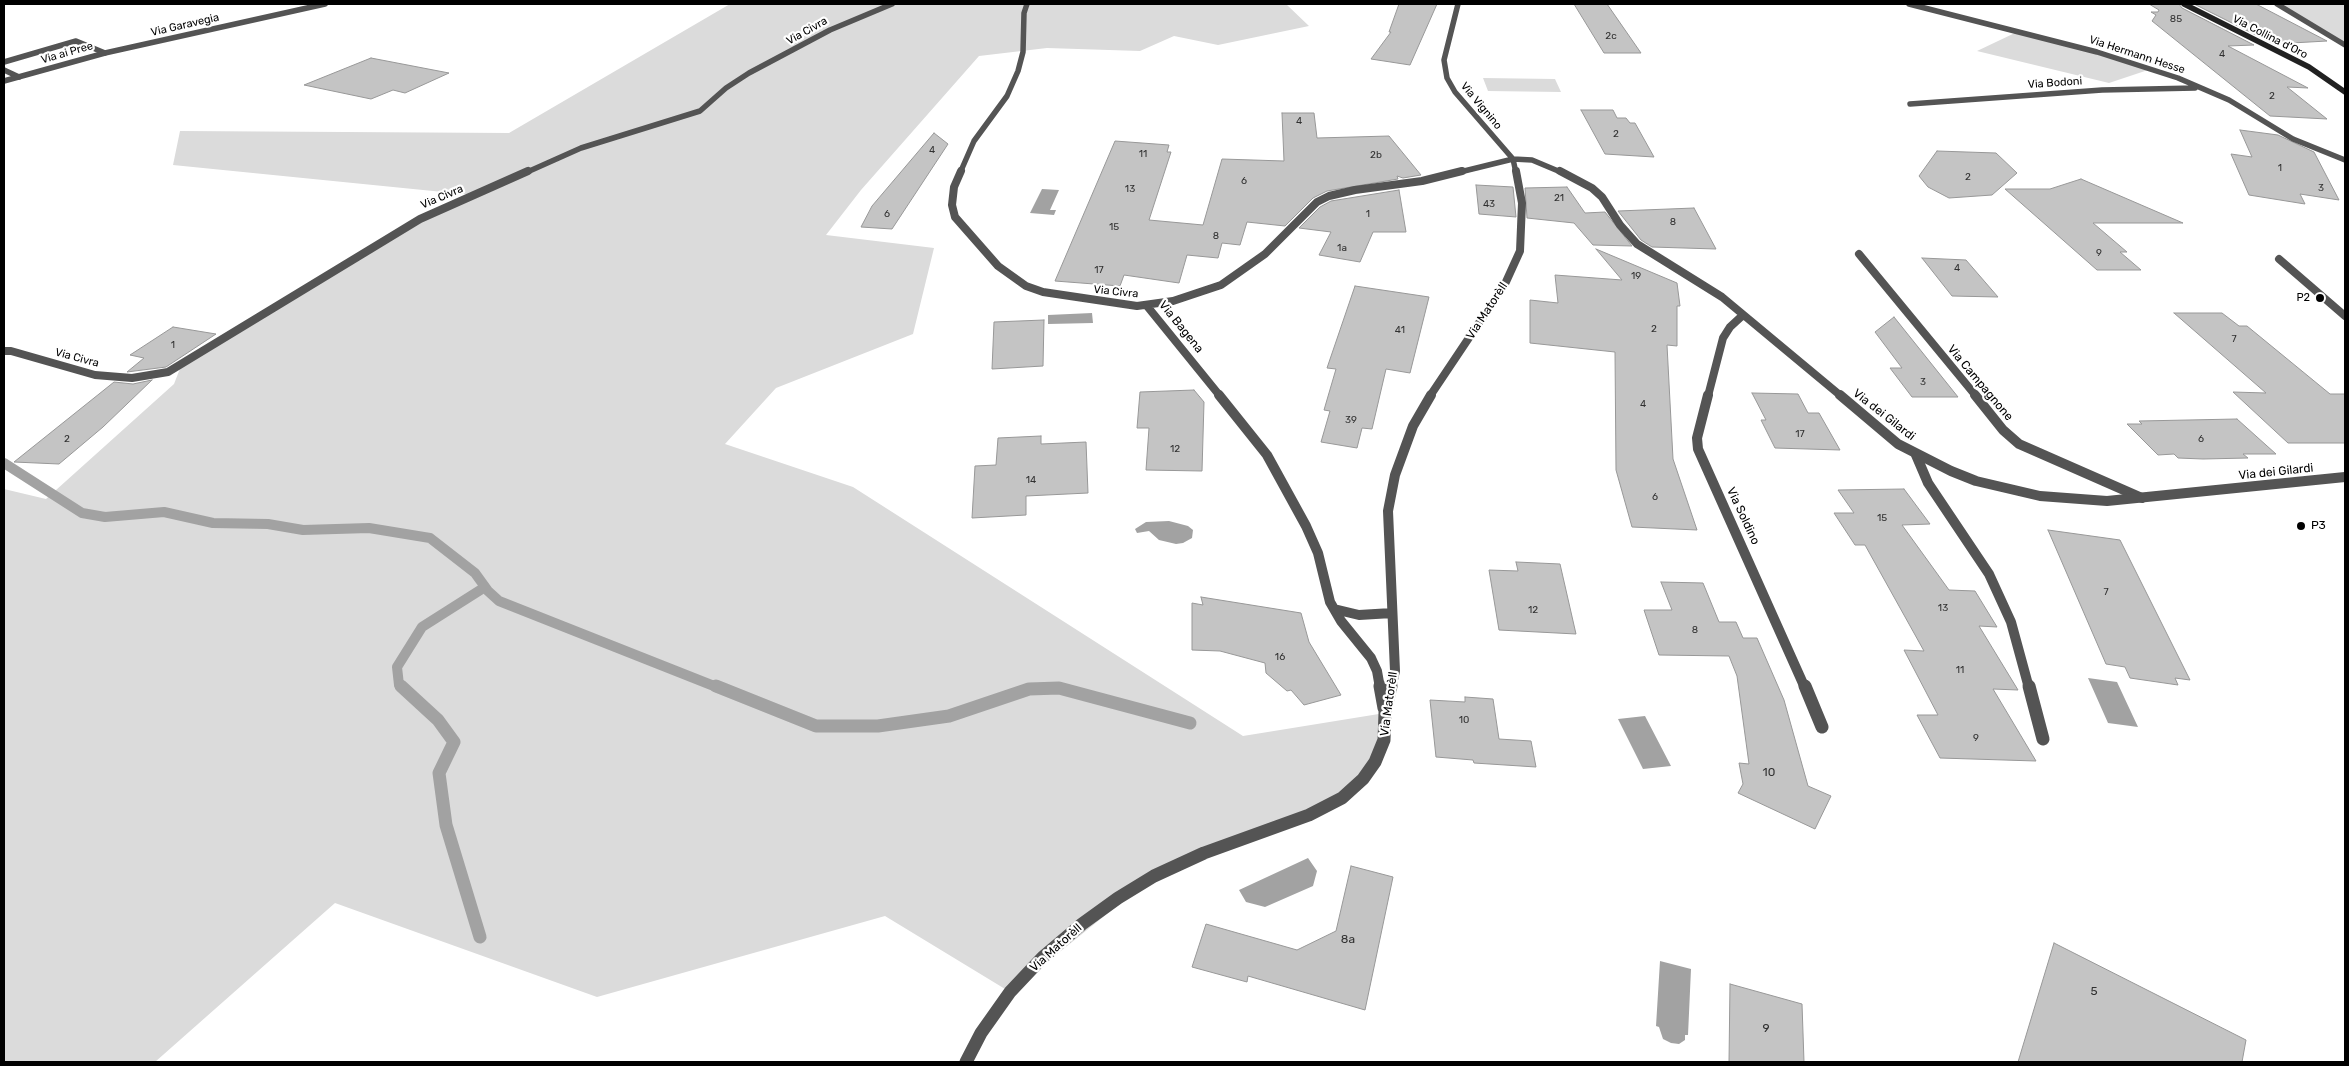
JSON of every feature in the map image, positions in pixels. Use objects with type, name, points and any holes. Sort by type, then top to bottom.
[{"type":"street","name":"Via Garavegia","points":[[137,46],[325,4]]},
{"type":"street","name":"Via Civra","points":[[4,351],[11,351],[95,375],[132,378],[155,376],[168,372],[426,216],[589,145],[700,111],[733,83],[749,74],[830,30],[892,4]]},
{"type":"street","name":"Via Civra","points":[[1027,4],[1024,13],[1023,52],[1018,71],[1007,96],[974,141],[963,164],[954,187],[952,205],[955,217],[998,266],[1026,286],[1059,296],[1148,306]]},
{"type":"street","name":"Via Vignino","points":[[1458,4],[1444,60],[1447,78],[1456,92],[1513,159]]},
{"type":"street","name":"Via Hermann Hesse","points":[[1909,4],[2097,52],[2201,88],[2234,103],[2293,140],[2345,160]]},
{"type":"street","name":"Via Collina d'Oro","points":[[2184,4],[2309,67],[2345,92]]},
{"type":"street","points":[[2277,4],[2345,46]]},
{"type":"street","points":[[4,62],[76,42],[105,53]]},
{"type":"street","name":"Via ai Pree","points":[[4,81],[137,46]]},
{"type":"street","points":[[4,70],[19,77]]},
{"type":"street","name":"Via Bodoni","points":[[1910,104],[2102,90],[2201,88]]},
{"type":"street","name":"Via Bagena","points":[[1385,714],[1377,671],[1371,658],[1341,621],[1334,609],[1318,553],[1306,526],[1268,455],[1148,306],[1173,301],[1221,285],[1265,254],[1317,202],[1329,196],[1354,190],[1422,181],[1513,159]]},
{"type":"street","name":"Via dei Gilardi","points":[[1513,159],[1540,161],[1592,188],[1602,197],[1620,225],[1637,244],[1712,290],[1898,444],[1916,455],[1976,481],[2040,496],[2107,501],[2345,477]]},
{"type":"street","name":"Via Matorèll","points":[[966,1062],[981,1033],[1010,992],[1043,957],[1082,924],[1118,898],[1154,876],[1204,853],[1309,816],[1342,798],[1363,779],[1375,762],[1384,740],[1385,714],[1395,671],[1388,511],[1395,475],[1413,426],[1433,391],[1505,284],[1520,251],[1522,203],[1513,159]]},
{"type":"street","name":"Via Campagnone","points":[[1859,254],[2004,430],[2019,444],[2043,456],[2112,483],[2142,498]]},
{"type":"street","points":[[2279,259],[2345,316]]},
{"type":"street","name":"Via Soldino","points":[[1743,315],[1730,327],[1723,338],[1697,438],[1698,448],[1762,588],[1822,727]]},
{"type":"street","points":[[1916,455],[1928,483],[1989,574],[1999,595],[2011,622],[2043,739]]},
{"type":"street","points":[[1334,609],[1359,615],[1392,613]]},
{"type":"shaded area","points":[[730,4],[1286,4],[1309,26],[1218,45],[1174,36],[1140,51],[1047,48],[979,56],[861,190],[826,235],[934,248],[913,334],[776,388],[725,444],[853,487],[1243,736],[1385,713],[1384,740],[1342,798],[1154,876],[1010,992],[885,916],[597,997],[335,903],[155,1062],[4,1062],[4,489],[46,499],[174,384],[181,366],[420,219],[473,195],[173,165],[180,131],[509,133]]},
{"type":"shaded area","points":[[2277,4],[2345,4],[2345,45]]},
{"type":"shaded area","points":[[2017,32],[2151,69],[2109,83],[1977,51]]},
{"type":"shaded area","points":[[1483,78],[1555,79],[1561,92],[1488,91]]},
{"type":"shaded area","points":[[1042,189],[1059,190],[1050,210],[1056,210],[1054,215],[1030,213]]},
{"type":"shaded area","points":[[1092,313],[1093,323],[1048,324],[1048,315]]},
{"type":"shaded area","points":[[1169,521],[1188,526],[1193,530],[1192,538],[1183,543],[1176,544],[1159,540],[1149,531],[1137,533],[1135,529],[1146,522]]},
{"type":"shaded area","points":[[2088,678],[2117,682],[2138,727],[2108,723]]},
{"type":"shaded area","points":[[1645,716],[1671,766],[1643,769],[1618,719]]},
{"type":"shaded area","points":[[1308,858],[1317,871],[1313,886],[1265,907],[1246,902],[1239,890]]},
{"type":"shaded area","points":[[1660,961],[1691,969],[1688,1035],[1685,1035],[1685,1040],[1679,1044],[1663,1039],[1659,1027],[1656,1026]]},
{"type":"building","points":[[1399,4],[1437,4],[1410,65],[1371,59],[1391,32],[1389,32]]},
{"type":"building","points":[[1574,4],[1607,4],[1641,53],[1604,53]]},
{"type":"building","points":[[2149,4],[2179,4],[2182,8],[2254,45],[2228,46],[2308,88],[2287,87],[2327,119],[2270,116],[2152,21],[2156,15],[2151,12],[2158,12],[2159,10]]},
{"type":"building","points":[[2194,4],[2256,4],[2327,41],[2274,44]]},
{"type":"building","points":[[371,58],[449,73],[405,93],[393,90],[371,99],[304,85]]},
{"type":"building","points":[[1581,110],[1613,110],[1617,118],[1626,118],[1630,123],[1635,123],[1654,157],[1605,154]]},
{"type":"building","points":[[1282,113],[1314,113],[1317,138],[1389,136],[1421,175],[1403,178],[1397,176],[1398,179],[1327,191],[1313,198],[1285,226],[1247,222],[1240,245],[1222,243],[1218,258],[1187,255],[1179,283],[1124,275],[1120,286],[1055,281],[1115,141],[1169,145],[1167,152],[1171,152],[1149,220],[1203,225],[1222,159],[1284,161]]},
{"type":"building","points":[[2240,130],[2278,135],[2314,152],[2339,200],[2300,194],[2305,204],[2249,195],[2231,154],[2252,157]]},
{"type":"building","points":[[934,133],[948,144],[892,229],[861,227],[872,206]]},
{"type":"building","points":[[1937,151],[1996,153],[2017,173],[1992,195],[1949,198],[1928,187],[1919,176]]},
{"type":"building","points":[[2081,179],[2183,223],[2093,223],[2127,252],[2120,252],[2141,270],[2097,270],[2005,189],[2050,189]]},
{"type":"building","points":[[1476,185],[1513,187],[1516,217],[1479,214]]},
{"type":"building","points":[[1567,187],[1585,213],[1605,212],[1632,246],[1593,245],[1574,223],[1527,218],[1525,188]]},
{"type":"building","points":[[1399,190],[1406,232],[1373,232],[1360,262],[1319,255],[1331,232],[1299,228],[1320,207],[1331,201]]},
{"type":"building","points":[[1694,208],[1716,249],[1652,247],[1641,240],[1618,211]]},
{"type":"building","points":[[1596,249],[1677,283],[1680,306],[1677,306],[1677,346],[1667,345],[1673,459],[1697,530],[1632,527],[1616,470],[1615,352],[1530,343],[1530,300],[1558,303],[1555,275],[1622,280]]},
{"type":"building","points":[[1922,258],[1966,260],[1998,297],[1952,296]]},
{"type":"building","points":[[1355,286],[1429,297],[1410,373],[1386,369],[1372,429],[1362,428],[1357,448],[1321,442],[1330,411],[1324,410],[1336,369],[1327,368]]},
{"type":"building","points":[[2174,313],[2222,313],[2239,326],[2247,326],[2330,394],[2345,394],[2345,443],[2288,443],[2233,392],[2266,393]]},
{"type":"building","points":[[1894,317],[1958,397],[1912,397],[1890,368],[1902,368],[1875,332]]},
{"type":"building","points":[[1044,320],[1043,366],[992,369],[994,322]]},
{"type":"building","points":[[173,327],[216,334],[166,367],[127,372],[144,358],[130,355]]},
{"type":"building","points":[[152,380],[103,427],[59,464],[14,462],[114,382],[133,384]]},
{"type":"building","points":[[1194,390],[1204,402],[1202,471],[1146,470],[1149,428],[1137,428],[1140,392]]},
{"type":"building","points":[[1752,393],[1798,394],[1808,413],[1819,413],[1840,450],[1775,448],[1761,420],[1766,420]]},
{"type":"building","points":[[2237,419],[2276,454],[2243,454],[2248,458],[2203,459],[2178,458],[2174,454],[2158,455],[2127,424],[2142,424],[2139,421]]},
{"type":"building","points":[[1041,436],[1041,444],[1086,442],[1088,493],[1026,496],[1026,515],[972,518],[975,466],[996,465],[998,438]]},
{"type":"building","points":[[1904,489],[1930,524],[1902,525],[1949,590],[1975,591],[1997,627],[1979,626],[2018,690],[1993,689],[2036,761],[1940,758],[1917,715],[1938,715],[1904,650],[1924,651],[1865,545],[1855,545],[1834,513],[1854,513],[1838,490]]},
{"type":"building","points":[[2048,530],[2120,540],[2190,680],[2175,678],[2178,685],[2130,678],[2125,667],[2106,664]]},
{"type":"building","points":[[1516,562],[1560,564],[1576,634],[1499,630],[1489,570],[1518,571]]},
{"type":"building","points":[[1661,582],[1703,583],[1719,622],[1736,622],[1743,638],[1757,638],[1784,700],[1808,786],[1831,796],[1815,829],[1738,793],[1743,784],[1739,763],[1749,764],[1737,676],[1729,656],[1659,655],[1644,610],[1672,610]]},
{"type":"building","points":[[1201,597],[1301,613],[1309,642],[1341,695],[1304,705],[1291,690],[1287,691],[1266,673],[1265,663],[1220,651],[1192,650],[1192,603],[1203,605]]},
{"type":"building","points":[[1465,697],[1493,699],[1499,739],[1531,741],[1536,767],[1474,763],[1473,760],[1436,757],[1430,700],[1465,702]]},
{"type":"building","points":[[1351,866],[1393,877],[1365,1010],[1248,976],[1247,982],[1192,967],[1206,924],[1297,950],[1336,931]]},
{"type":"building","points":[[2054,943],[2246,1040],[2242,1062],[2018,1062]]},
{"type":"building","points":[[1730,984],[1802,1004],[1804,1062],[1729,1062]]},
{"type":"waterway","points":[[4,463],[82,513],[105,517],[164,512],[213,523],[268,524],[303,530],[369,528],[430,538],[475,573],[488,591],[499,601],[719,688]]},
{"type":"waterway","points":[[402,688],[399,685],[397,667],[422,627],[485,587]]},
{"type":"waterway","points":[[401,686],[438,720],[454,742],[439,773],[446,825],[480,937]]},
{"type":"waterway","points":[[716,686],[816,726],[878,726],[949,716],[1029,689],[1059,688],[1190,723]]},
{"type":"place","name":"P2","points":[[2320,298]]},
{"type":"place","name":"P3","points":[[2301,526]]}]
